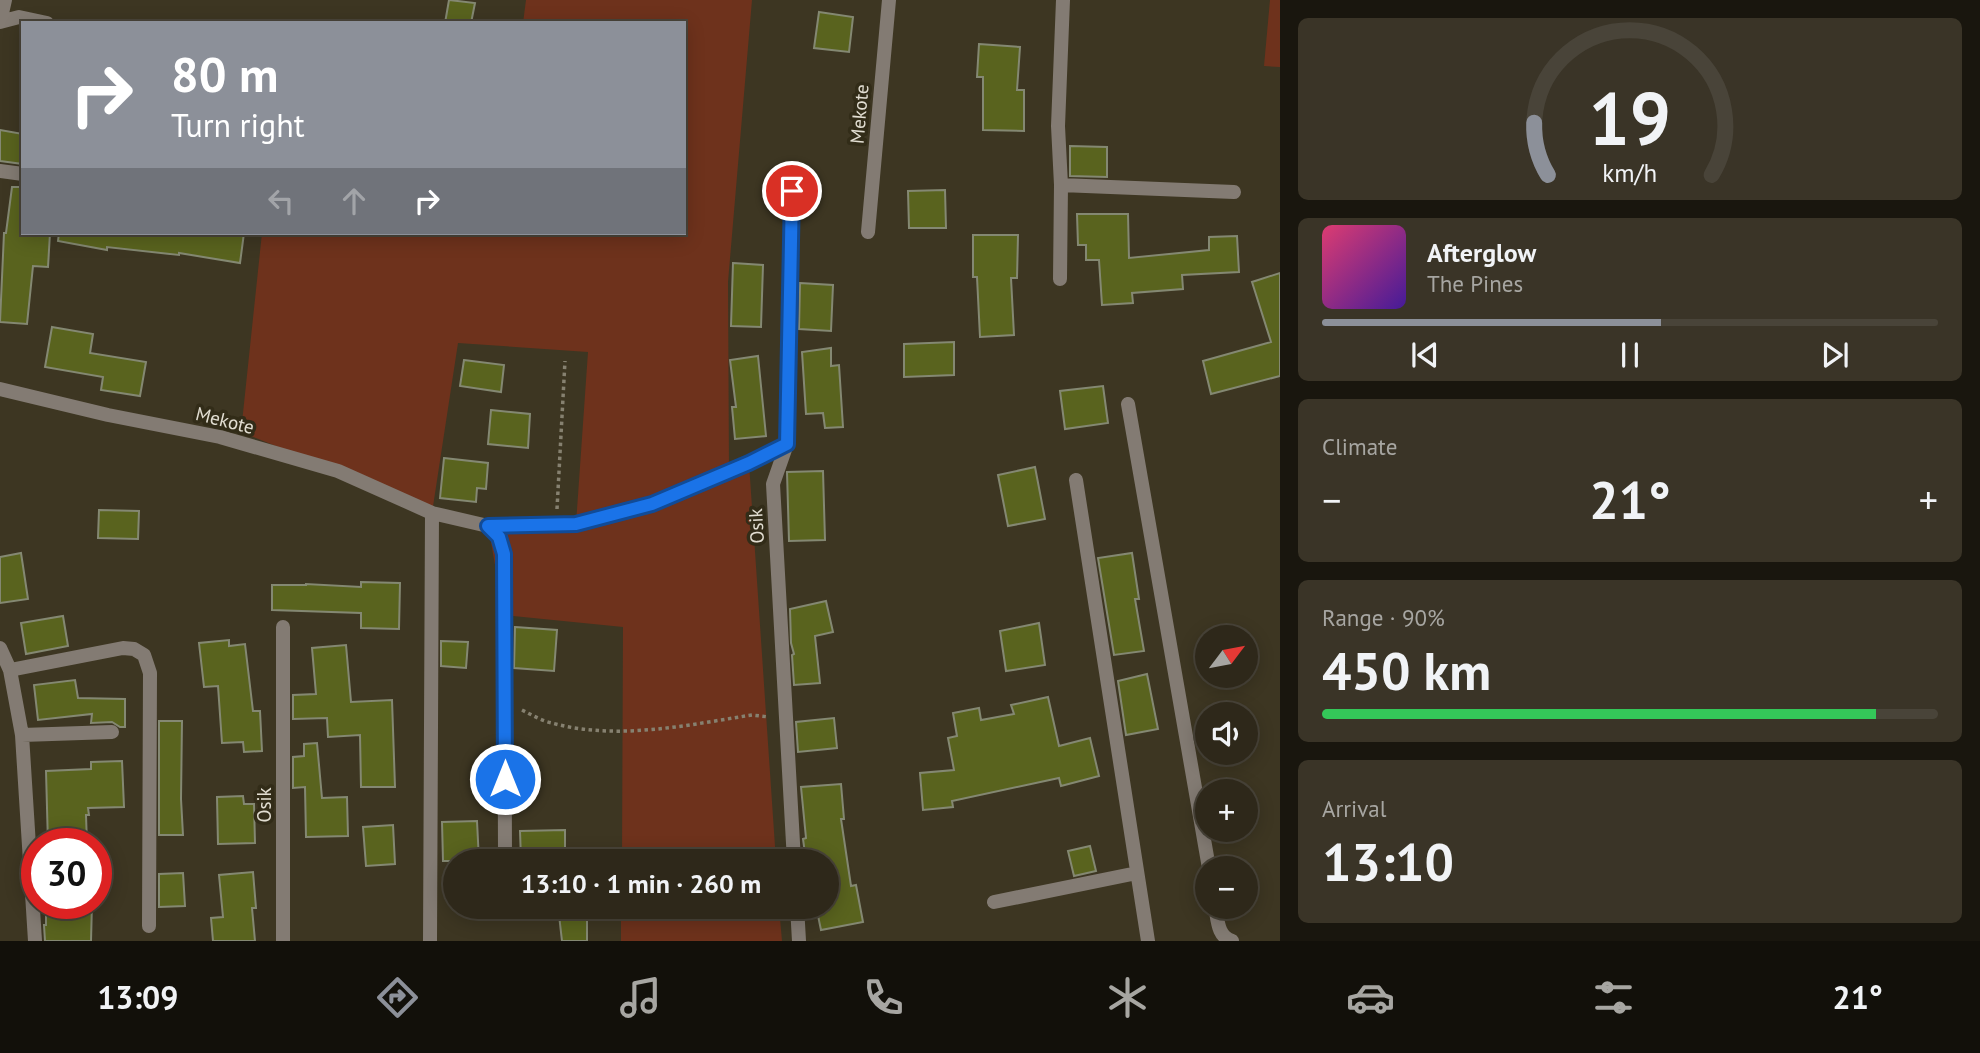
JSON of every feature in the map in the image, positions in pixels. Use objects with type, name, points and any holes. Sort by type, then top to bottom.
[{"type":"street","points":[[5,0],[0,22],[19,17],[38,21]]},
{"type":"street","name":"Mekote","points":[[868,232],[889,0]]},
{"type":"street","points":[[1060,279],[1061,185],[1058,126],[1063,0]]},
{"type":"street","points":[[0,171],[21,174]]},
{"type":"street","points":[[1061,185],[1234,192]]},
{"type":"street","name":"Osik","points":[[792,191],[787,444],[773,484],[793,849]]},
{"type":"street","name":"Mekote","points":[[0,389],[108,415],[220,437],[338,471],[432,513],[488,526],[576,524],[652,504],[787,444]]},
{"type":"street","points":[[1128,404],[1207,856]]},
{"type":"street","points":[[1076,480],[1148,941]]},
{"type":"street","points":[[429,941],[432,513]]},
{"type":"street","points":[[488,526],[499,537],[504,554],[505,849]]},
{"type":"street","name":"Osik","points":[[283,627],[283,941]]},
{"type":"street","points":[[0,648],[10,670],[22,735],[35,941]]},
{"type":"street","points":[[10,670],[123,648],[134,649],[144,655],[150,673],[149,926]]},
{"type":"street","points":[[22,735],[112,732]]},
{"type":"street","points":[[994,902],[1137,873]]},
{"type":"street","points":[[798,919],[799,941]]},
{"type":"street","points":[[1218,919],[1222,934],[1232,941]]},
{"type":"path","points":[[556,524],[565,361]]},
{"type":"path","points":[[505,702],[551,723],[590,730],[646,731],[752,715],[785,718]]},
{"type":"shaded area","points":[[526,0],[752,0],[728,282],[729,471],[749,463],[775,849],[622,849],[623,627],[504,615],[488,526],[576,524],[588,352],[458,343],[432,513],[241,432],[262,235],[686,235],[686,21],[523,21]]},
{"type":"shaded area","points":[[1270,0],[1280,0],[1280,67],[1264,66]]},
{"type":"shaded area","points":[[621,919],[780,919],[782,941],[621,941]]},
{"type":"building","points":[[449,0],[475,3],[471,21],[445,21]]},
{"type":"building","points":[[819,12],[853,17],[849,52],[814,48]]},
{"type":"building","points":[[979,44],[1020,47],[1017,90],[1024,90],[1024,131],[983,130],[983,77],[977,77]]},
{"type":"building","points":[[0,130],[21,134],[21,164],[0,161]]},
{"type":"building","points":[[1070,146],[1107,147],[1107,177],[1070,176]]},
{"type":"building","points":[[12,187],[21,187],[21,235],[50,235],[48,267],[33,266],[27,324],[0,322]]},
{"type":"building","points":[[945,190],[946,228],[909,228],[908,191]]},
{"type":"building","points":[[1077,214],[1128,214],[1129,258],[1209,250],[1209,237],[1237,236],[1239,272],[1182,275],[1183,289],[1132,293],[1133,303],[1102,305],[1099,260],[1086,260],[1086,245],[1078,245]]},
{"type":"building","points":[[59,235],[244,235],[240,263],[179,253],[107,247],[107,250],[58,241]]},
{"type":"building","points":[[973,235],[1018,235],[1017,278],[1011,278],[1014,335],[980,337],[977,277],[973,277]]},
{"type":"building","points":[[733,263],[763,265],[761,327],[731,326]]},
{"type":"building","points":[[1280,273],[1280,376],[1211,394],[1203,361],[1271,342],[1252,282]]},
{"type":"building","points":[[800,283],[833,285],[831,331],[799,329]]},
{"type":"building","points":[[52,327],[93,334],[90,353],[146,362],[140,396],[101,390],[103,377],[45,367]]},
{"type":"building","points":[[954,342],[954,375],[904,377],[904,344]]},
{"type":"building","points":[[831,348],[831,366],[839,365],[843,427],[825,428],[823,413],[806,414],[802,352]]},
{"type":"building","points":[[758,356],[766,436],[735,439],[732,407],[736,407],[730,360]]},
{"type":"building","points":[[464,360],[504,365],[501,392],[460,386]]},
{"type":"building","points":[[1103,386],[1108,423],[1065,429],[1060,391]]},
{"type":"building","points":[[491,410],[530,414],[528,448],[488,444]]},
{"type":"building","points":[[444,458],[488,463],[486,489],[477,488],[476,502],[440,498]]},
{"type":"building","points":[[1035,467],[1045,519],[1008,526],[998,475]]},
{"type":"building","points":[[823,471],[825,540],[789,541],[787,472]]},
{"type":"building","points":[[99,510],[139,511],[138,539],[98,538]]},
{"type":"building","points":[[21,553],[28,599],[0,603],[0,557]]},
{"type":"building","points":[[1132,553],[1139,599],[1135,599],[1144,651],[1114,655],[1098,558]]},
{"type":"building","points":[[361,582],[400,583],[399,629],[361,628],[361,613],[272,610],[272,585],[361,587]]},
{"type":"building","points":[[826,601],[833,632],[815,636],[820,683],[794,685],[790,609]]},
{"type":"building","points":[[63,616],[68,646],[26,654],[21,623]]},
{"type":"building","points":[[1039,623],[1045,665],[1006,671],[1000,631]]},
{"type":"building","points":[[515,627],[557,630],[554,671],[514,668]]},
{"type":"building","points":[[229,640],[229,646],[245,644],[253,711],[260,711],[262,751],[244,752],[243,742],[222,743],[218,686],[204,687],[199,643]]},
{"type":"building","points":[[441,641],[468,642],[466,668],[441,666]]},
{"type":"building","points":[[346,645],[351,702],[392,700],[395,787],[361,787],[360,735],[328,737],[327,718],[293,719],[293,695],[316,694],[312,648]]},
{"type":"building","points":[[1147,674],[1158,729],[1126,735],[1118,681]]},
{"type":"building","points":[[75,680],[78,698],[125,699],[125,727],[112,722],[91,723],[92,714],[38,720],[34,685]]},
{"type":"building","points":[[1048,697],[1059,746],[1090,738],[1099,776],[1061,786],[1059,778],[952,801],[953,807],[923,810],[920,773],[954,770],[948,738],[957,736],[953,713],[979,708],[981,720],[1014,714],[1011,705]]},
{"type":"building","points":[[834,718],[837,748],[798,752],[796,722]]},
{"type":"building","points":[[159,721],[182,721],[183,835],[159,835]]},
{"type":"building","points":[[317,743],[322,798],[347,797],[348,836],[306,837],[305,787],[293,788],[293,757],[304,756],[304,744]]},
{"type":"building","points":[[122,761],[124,807],[88,808],[86,828],[48,828],[46,771],[91,769],[91,762]]},
{"type":"building","points":[[841,784],[844,819],[841,819],[851,886],[856,885],[863,922],[821,930],[819,919],[839,919],[839,849],[804,849],[803,839],[806,838],[801,787]]},
{"type":"building","points":[[243,796],[244,804],[254,804],[255,843],[218,844],[217,797]]},
{"type":"building","points":[[477,821],[478,849],[443,849],[443,861],[442,822]]},
{"type":"building","points":[[393,825],[395,864],[366,866],[363,827]]},
{"type":"building","points":[[565,830],[565,849],[521,849],[520,831]]},
{"type":"building","points":[[1090,846],[1096,871],[1074,876],[1068,851]]},
{"type":"building","points":[[253,872],[255,941],[213,941],[211,918],[223,917],[219,875]]},
{"type":"building","points":[[183,873],[185,906],[159,907],[159,874]]},
{"type":"building","points":[[46,919],[92,919],[91,941],[45,941]]},
{"type":"building","points":[[559,919],[587,919],[587,941],[562,941]]},
{"type":"route","points":[[505,779],[504,554],[499,537],[488,526],[576,524],[652,504],[787,444],[792,191]]}]
